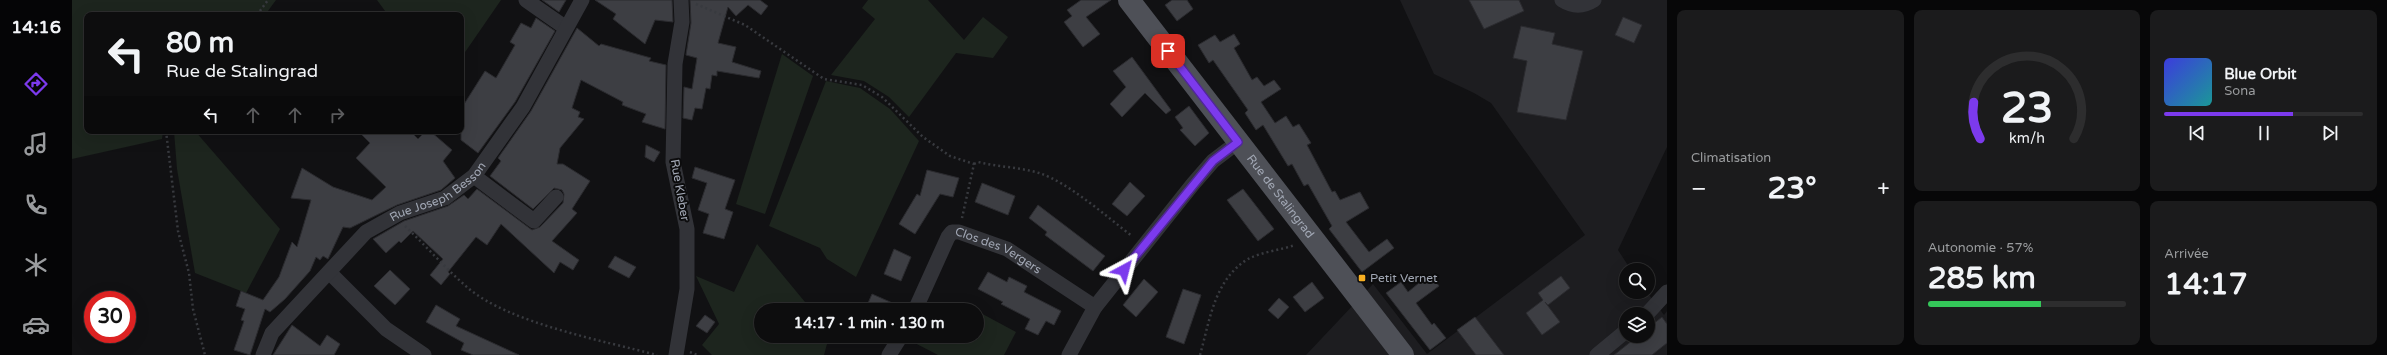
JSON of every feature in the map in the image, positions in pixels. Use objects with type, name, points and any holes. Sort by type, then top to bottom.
[{"type":"main road","name":"Rue de Stalingrad","points":[[1129,0],[1403,355]]},
{"type":"street","points":[[526,0],[566,28]]},
{"type":"street","name":"Rue Joseph Besson","points":[[262,355],[272,333],[366,232],[395,216],[445,198],[474,176],[523,107],[582,0]]},
{"type":"street","points":[[1562,0],[1576,6],[1586,5],[1594,0]]},
{"type":"street","name":"Rue Kleber","points":[[676,355],[687,289],[687,229],[674,162],[675,64],[682,22],[688,2]]},
{"type":"street","points":[[1069,355],[1095,307],[1144,245],[1213,161],[1238,142]]},
{"type":"street","points":[[474,176],[534,221],[556,197]]},
{"type":"street","name":"Clos des Vergers","points":[[918,303],[948,237],[952,232],[959,232],[1007,249],[1095,307]]},
{"type":"street","points":[[329,272],[386,328],[424,355]]},
{"type":"street","points":[[1653,307],[1667,292]]},
{"type":"street","points":[[1597,355],[1619,337]]},
{"type":"street","points":[[888,355],[896,343]]},
{"type":"path","points":[[259,12],[268,0]]},
{"type":"path","points":[[688,2],[745,26],[824,79],[862,85],[882,97],[923,137],[950,156],[974,164],[978,162],[998,167],[1039,173],[1062,184],[1144,245]]},
{"type":"path","points":[[166,134],[178,231],[189,273],[193,309],[205,355]]},
{"type":"path","points":[[959,232],[974,164]]},
{"type":"path","points":[[395,216],[468,288],[482,297],[533,321],[657,355]]},
{"type":"path","points":[[1200,355],[1217,293],[1227,278],[1249,259],[1314,240]]},
{"type":"shaded area","points":[[72,0],[276,0],[267,12],[84,12],[84,134],[163,134],[162,139],[72,159]]},
{"type":"shaded area","points":[[377,0],[501,0],[464,54],[464,12],[386,12]]},
{"type":"shaded area","points":[[868,0],[928,0],[964,40],[983,17],[1008,37],[993,58],[956,53],[909,117],[889,97],[864,81],[831,75],[875,19],[862,8]]},
{"type":"shaded area","points":[[1400,0],[1667,0],[1667,147],[1618,250],[1626,263],[1619,263],[1619,299],[1652,299],[1664,315],[1667,311],[1667,355],[1306,355],[1373,284],[1427,354],[1585,235],[1491,103],[1474,93],[1434,74]]},
{"type":"shaded area","points":[[782,54],[813,76],[765,214],[736,204]]},
{"type":"shaded area","points":[[826,81],[860,88],[890,109],[919,141],[856,277],[827,259],[820,248],[769,226]]},
{"type":"shaded area","points":[[174,134],[198,134],[280,229],[246,293],[195,273],[177,169]]},
{"type":"shaded area","points":[[757,244],[805,302],[754,303],[754,343],[824,343],[827,344],[824,355],[712,355],[702,345],[719,324],[696,276],[734,292]]},
{"type":"shaded area","points":[[984,315],[1016,332],[1004,355],[938,355],[915,343],[984,343]]},
{"type":"building","points":[[542,0],[566,0],[559,12]]},
{"type":"building","points":[[595,0],[672,0],[673,22],[655,20],[645,44],[613,19],[616,14]]},
{"type":"building","points":[[690,0],[760,0],[768,6],[761,15],[748,5],[736,16],[728,7],[718,43],[736,47],[732,62],[761,71],[759,78],[717,71],[717,76],[712,75],[710,89],[706,88],[702,109],[695,108],[692,120],[683,118],[684,87],[692,89],[697,58],[686,55],[691,23]]},
{"type":"building","points":[[1081,0],[1111,0],[1086,17],[1100,34],[1083,47],[1064,22],[1072,16],[1067,10]]},
{"type":"building","points":[[1172,0],[1187,0],[1193,9],[1177,21],[1165,5]]},
{"type":"building","points":[[1469,0],[1519,0],[1524,11],[1484,29]]},
{"type":"building","points":[[1623,17],[1642,25],[1634,43],[1615,35]]},
{"type":"building","points":[[536,18],[555,31],[515,102],[478,153],[461,140],[461,134],[464,134],[464,104],[485,71],[496,78],[515,45],[510,42],[521,23],[531,28]]},
{"type":"building","points":[[1521,26],[1555,33],[1552,44],[1583,51],[1566,120],[1517,112],[1527,61],[1513,58]]},
{"type":"building","points":[[577,28],[599,46],[601,44],[651,58],[649,61],[666,65],[665,129],[642,122],[646,114],[622,105],[623,102],[581,80],[572,108],[580,112],[578,117],[584,119],[560,148],[557,164],[563,164],[590,181],[572,209],[577,213],[552,241],[579,260],[573,270],[560,262],[554,273],[501,224],[487,245],[476,237],[448,272],[450,274],[441,285],[430,275],[443,259],[413,231],[401,243],[399,241],[386,253],[373,239],[404,221],[448,206],[464,195],[468,199],[477,189],[532,230],[540,227],[563,203],[564,194],[562,190],[554,188],[533,209],[490,176],[501,161],[498,158],[531,111]]},
{"type":"building","points":[[1234,34],[1240,44],[1234,48],[1252,80],[1257,77],[1264,86],[1274,80],[1281,89],[1261,102],[1275,123],[1286,116],[1293,127],[1299,124],[1311,143],[1307,145],[1332,192],[1335,191],[1340,200],[1360,192],[1369,208],[1346,222],[1369,252],[1387,239],[1394,248],[1362,272],[1329,229],[1332,226],[1308,184],[1304,186],[1292,164],[1288,166],[1263,125],[1256,130],[1245,113],[1248,110],[1213,60],[1209,63],[1198,45],[1215,35],[1220,42]]},
{"type":"building","points":[[1132,57],[1171,110],[1166,114],[1145,93],[1122,117],[1110,104],[1126,87],[1113,71]]},
{"type":"building","points":[[1189,106],[1209,133],[1195,146],[1180,130],[1183,128],[1175,117]]},
{"type":"building","points":[[361,134],[413,134],[418,139],[423,134],[433,134],[452,150],[443,161],[455,178],[441,190],[397,205],[350,228],[343,227],[328,259],[323,256],[320,260],[316,257],[310,271],[285,299],[270,312],[265,309],[250,355],[234,350],[244,321],[241,320],[245,309],[236,306],[241,291],[263,300],[279,277],[292,242],[297,247],[311,200],[291,198],[302,168],[333,187],[372,200],[386,187],[356,158],[370,143]]},
{"type":"building","points":[[646,145],[660,152],[654,162],[645,157]]},
{"type":"building","points":[[695,167],[735,180],[725,209],[733,212],[724,239],[703,233],[709,214],[698,210],[707,183],[692,178]]},
{"type":"building","points":[[927,170],[959,178],[953,197],[940,194],[915,234],[899,224],[917,194],[920,196]]},
{"type":"building","points":[[1130,182],[1145,196],[1127,216],[1112,204]]},
{"type":"building","points":[[982,183],[1015,196],[1008,215],[975,202]]},
{"type":"building","points":[[1243,189],[1274,229],[1258,241],[1227,200]]},
{"type":"building","points":[[1038,205],[1105,256],[1093,271],[1045,235],[1047,232],[1029,218]]},
{"type":"building","points":[[894,249],[911,257],[901,281],[884,274]]},
{"type":"building","points":[[615,256],[636,267],[629,278],[608,267]]},
{"type":"building","points":[[390,270],[410,289],[395,305],[374,286]]},
{"type":"building","points":[[988,272],[1007,282],[1009,277],[1027,286],[1024,292],[1061,311],[1054,325],[1046,321],[1038,335],[1025,329],[1030,319],[1001,304],[1003,302],[978,289]]},
{"type":"building","points":[[1430,274],[1439,286],[1416,303],[1432,325],[1434,323],[1446,338],[1430,350],[1386,293],[1401,282],[1408,292]]},
{"type":"building","points":[[1561,276],[1570,288],[1548,305],[1545,302],[1560,322],[1542,335],[1526,313],[1543,300],[1538,293]]},
{"type":"building","points":[[1144,279],[1158,292],[1136,317],[1123,305]]},
{"type":"building","points":[[1312,282],[1324,298],[1305,312],[1293,297]]},
{"type":"building","points":[[1183,289],[1201,295],[1184,344],[1166,337]]},
{"type":"building","points":[[872,294],[892,303],[868,303]]},
{"type":"building","points":[[1279,298],[1289,307],[1278,319],[1268,310]]},
{"type":"building","points":[[436,305],[460,319],[456,326],[519,355],[473,355],[461,350],[464,343],[426,322]]},
{"type":"building","points":[[705,315],[715,322],[707,333],[696,326]]},
{"type":"building","points":[[1475,317],[1504,355],[1476,355],[1457,330]]},
{"type":"building","points":[[1662,317],[1667,324],[1667,343],[1652,355],[1614,355],[1629,343],[1655,343],[1655,322]]},
{"type":"building","points":[[292,325],[320,346],[327,335],[340,344],[334,355],[273,355]]},
{"type":"place","name":"Petit Vernet","points":[[1362,278]]},
{"type":"route","points":[[1124,270],[1213,161],[1238,142],[1168,51]]}]
